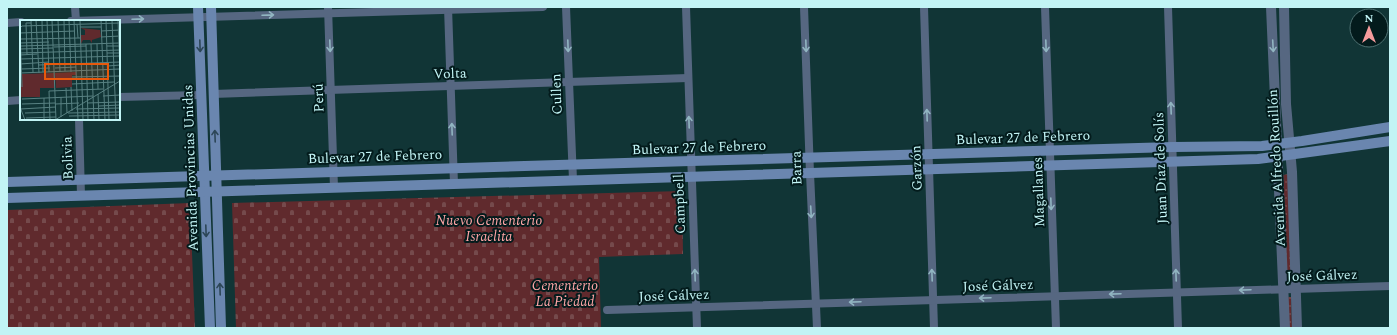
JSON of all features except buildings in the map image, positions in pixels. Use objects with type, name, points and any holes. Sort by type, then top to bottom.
[{"type":"main road","name":"Avenida Provincias Unidas","points":[[198,12],[210,328]]},
{"type":"main road","name":"Avenida Provincias Unidas","points":[[211,12],[221,328]]},
{"type":"main road","name":"Bulevar 27 de Febrero","points":[[7,182],[1050,150],[1262,146],[1390,127]]},
{"type":"main road","name":"Bulevar 27 de Febrero","points":[[7,198],[1258,159],[1278,158],[1390,141]]},
{"type":"street","points":[[75,7],[76,20]]},
{"type":"street","points":[[90,20],[198,12],[542,7]]},
{"type":"street","name":"Cullen","points":[[566,7],[573,180]]},
{"type":"street","name":"Campbell","points":[[686,7],[696,328]]},
{"type":"street","name":"Barra","points":[[804,7],[817,328]]},
{"type":"street","name":"Garzón","points":[[924,7],[934,328]]},
{"type":"street","name":"Magallanes","points":[[1045,7],[1056,328]]},
{"type":"street","name":"Juan Díaz de Solís","points":[[1168,7],[1178,328]]},
{"type":"street","name":"Avenida Alfredo Rouillón","points":[[1271,7],[1285,328]]},
{"type":"street","name":"Avenida Alfredo Rouillón","points":[[1284,7],[1286,104],[1292,172],[1297,328]]},
{"type":"street","points":[[448,8],[454,184]]},
{"type":"street","name":"Perú","points":[[328,10],[334,188]]},
{"type":"street","points":[[7,23],[20,22]]},
{"type":"street","name":"Volta","points":[[213,94],[688,78]]},
{"type":"street","points":[[120,97],[201,95]]},
{"type":"street","points":[[7,101],[20,100]]},
{"type":"street","name":"Bolivia","points":[[79,120],[81,196]]},
{"type":"street","name":"José Gálvez","points":[[607,310],[1390,286]]},
{"type":"green space","points":[[1288,174],[1291,271],[1286,271],[1283,175]]},
{"type":"green space","points":[[682,191],[683,254],[599,257],[601,328],[236,328],[232,203]]},
{"type":"green space","points":[[190,203],[195,328],[7,328],[7,210]]},
{"type":"green space","points":[[1287,297],[1291,297],[1292,328],[1288,328]]},
{"type":"park label","name":"Nuevo Cementerio Israelita","points":[[489,228]]},
{"type":"park label","name":"Cementerio La Piedad","points":[[565,294]]}]
